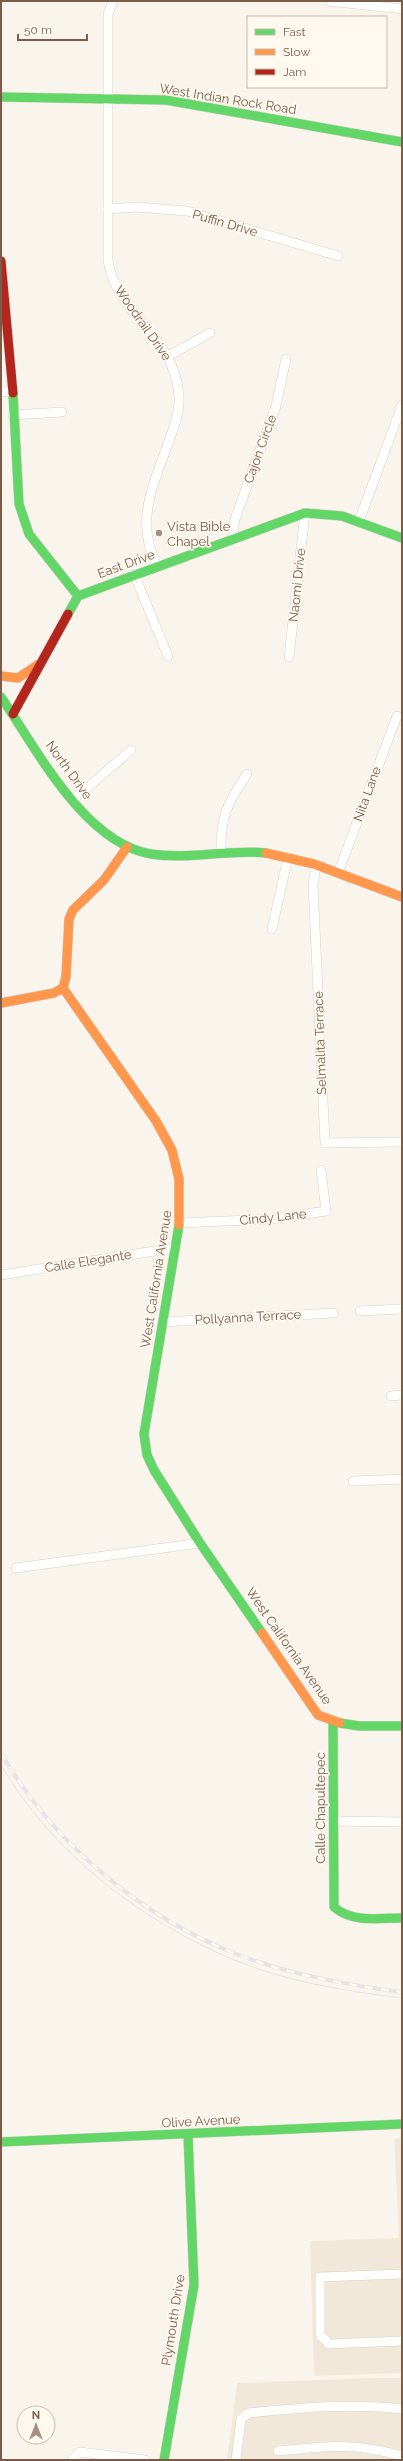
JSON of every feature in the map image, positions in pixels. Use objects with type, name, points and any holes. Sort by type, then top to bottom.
[{"type":"street","name":"Woodrail Drive","points":[[113,1],[108,14],[108,209],[110,274],[125,302],[161,344],[177,376],[179,405],[175,424],[147,502],[145,529],[149,551],[157,566]]},
{"type":"street","points":[[329,1],[402,9]]},
{"type":"street","name":"West Indian Rock Road","points":[[1,97],[166,100],[402,142]]},
{"type":"street","name":"Puffin Drive","points":[[108,209],[137,207],[187,212],[338,256]]},
{"type":"street","points":[[1,261],[12,391],[19,504],[29,534],[78,596],[12,714]]},
{"type":"street","points":[[168,356],[210,333]]},
{"type":"street","name":"Cajon Circle","points":[[235,538],[233,532],[235,519],[276,406],[286,359]]},
{"type":"street","points":[[1,392],[12,391]]},
{"type":"street","points":[[359,521],[402,405]]},
{"type":"street","points":[[13,415],[62,412]]},
{"type":"street","name":"East Drive","points":[[78,596],[134,574],[305,513],[318,512],[359,521],[402,538]]},
{"type":"street","name":"Naomi Drive","points":[[289,657],[305,513]]},
{"type":"street","points":[[134,574],[168,656]]},
{"type":"street","points":[[1,676],[18,678],[41,663]]},
{"type":"street","name":"North Drive","points":[[1,697],[73,800],[94,822],[118,842],[143,853],[165,855],[256,852],[288,858],[338,873],[402,897]]},
{"type":"street","name":"Nita Lane","points":[[338,873],[397,716]]},
{"type":"street","points":[[73,800],[130,750]]},
{"type":"street","points":[[221,852],[220,829],[229,801],[247,774]]},
{"type":"street","points":[[1,1003],[54,993],[63,988],[66,977],[69,919],[73,910],[104,880],[128,846]]},
{"type":"street","points":[[272,929],[288,858]]},
{"type":"street","name":"Selmalita Terrace","points":[[316,866],[314,884],[325,1143],[402,1142]]},
{"type":"street","name":"West California Avenue","points":[[63,988],[156,1121],[172,1150],[179,1179],[179,1223],[144,1434],[146,1446],[154,1470],[200,1543],[318,1715],[333,1723],[344,1726],[402,1726]]},
{"type":"street","name":"Cindy Lane","points":[[179,1223],[271,1219],[326,1211],[321,1170]]},
{"type":"street","name":"Calle Elegante","points":[[1,1275],[174,1248]]},
{"type":"street","points":[[360,1311],[402,1309]]},
{"type":"street","name":"Pollyanna Terrace","points":[[163,1322],[334,1313]]},
{"type":"street","points":[[391,1396],[402,1395]]},
{"type":"street","points":[[353,1481],[402,1479]]},
{"type":"street","points":[[16,1568],[200,1543]]},
{"type":"street","name":"Calle Chapultepec","points":[[333,1723],[334,1906],[343,1915],[352,1918],[402,1918]]},
{"type":"street","points":[[333,1821],[402,1822]]},
{"type":"street","name":"Olive Avenue","points":[[1,2142],[188,2135],[402,2124]]},
{"type":"street","name":"Plymouth Drive","points":[[164,2460],[174,2392],[194,2285],[188,2135]]},
{"type":"street","points":[[402,2274],[320,2277],[320,2335],[330,2344],[402,2342]]},
{"type":"street","points":[[236,2460],[241,2419],[248,2413],[333,2405],[366,2405],[402,2409]]},
{"type":"street","points":[[278,2451],[338,2444],[377,2448],[402,2456]]},
{"type":"street","points":[[72,2460],[80,2452],[145,2460]]},
{"type":"shaded area","points":[[402,2138],[402,2373],[314,2376],[310,2241],[399,2238],[394,2139]]},
{"type":"shaded area","points":[[402,2378],[402,2460],[227,2460],[237,2383]]},
{"type":"tram line","points":[[1,1765],[22,1797],[46,1827],[73,1856],[103,1882],[134,1905],[168,1927],[237,1961],[277,1975],[339,1989],[402,1998]]},
{"type":"railway","points":[[1,1753],[22,1786],[46,1817],[74,1847],[103,1874],[135,1899],[168,1920],[203,1939],[259,1962],[299,1974],[402,1992]]},
{"type":"traffic: fast","points":[[1,97],[166,100],[402,142]]},
{"type":"traffic: fast","points":[[13,393],[19,504],[29,534],[78,596]]},
{"type":"traffic: fast","points":[[68,614],[78,596],[305,513],[342,516],[402,538]]},
{"type":"traffic: fast","points":[[1,697],[46,766],[83,813],[104,832],[127,846],[151,854],[165,856],[237,852],[266,853]]},
{"type":"traffic: fast","points":[[179,1225],[144,1434],[147,1455],[154,1470],[200,1543],[262,1633]]},
{"type":"traffic: fast","points":[[333,1723],[334,1907],[341,1912],[357,1918],[402,1918]]},
{"type":"traffic: fast","points":[[340,1723],[359,1726],[402,1726]]},
{"type":"traffic: fast","points":[[1,2142],[402,2124]]},
{"type":"traffic: fast","points":[[164,2460],[194,2285],[188,2135]]},
{"type":"traffic: slow","points":[[1,676],[18,678],[39,664]]},
{"type":"traffic: slow","points":[[1,1003],[54,993],[63,988],[66,977],[69,919],[73,910],[104,880],[127,847]]},
{"type":"traffic: slow","points":[[266,853],[314,864],[402,897]]},
{"type":"traffic: slow","points":[[63,988],[156,1121],[172,1150],[179,1179],[179,1225]]},
{"type":"traffic: slow","points":[[262,1633],[318,1715],[340,1723]]},
{"type":"traffic: jam","points":[[1,261],[13,393]]},
{"type":"traffic: jam","points":[[13,714],[68,614]]},
{"type":"place","name":"Vista Bible Chapel","points":[[159,533]]}]
